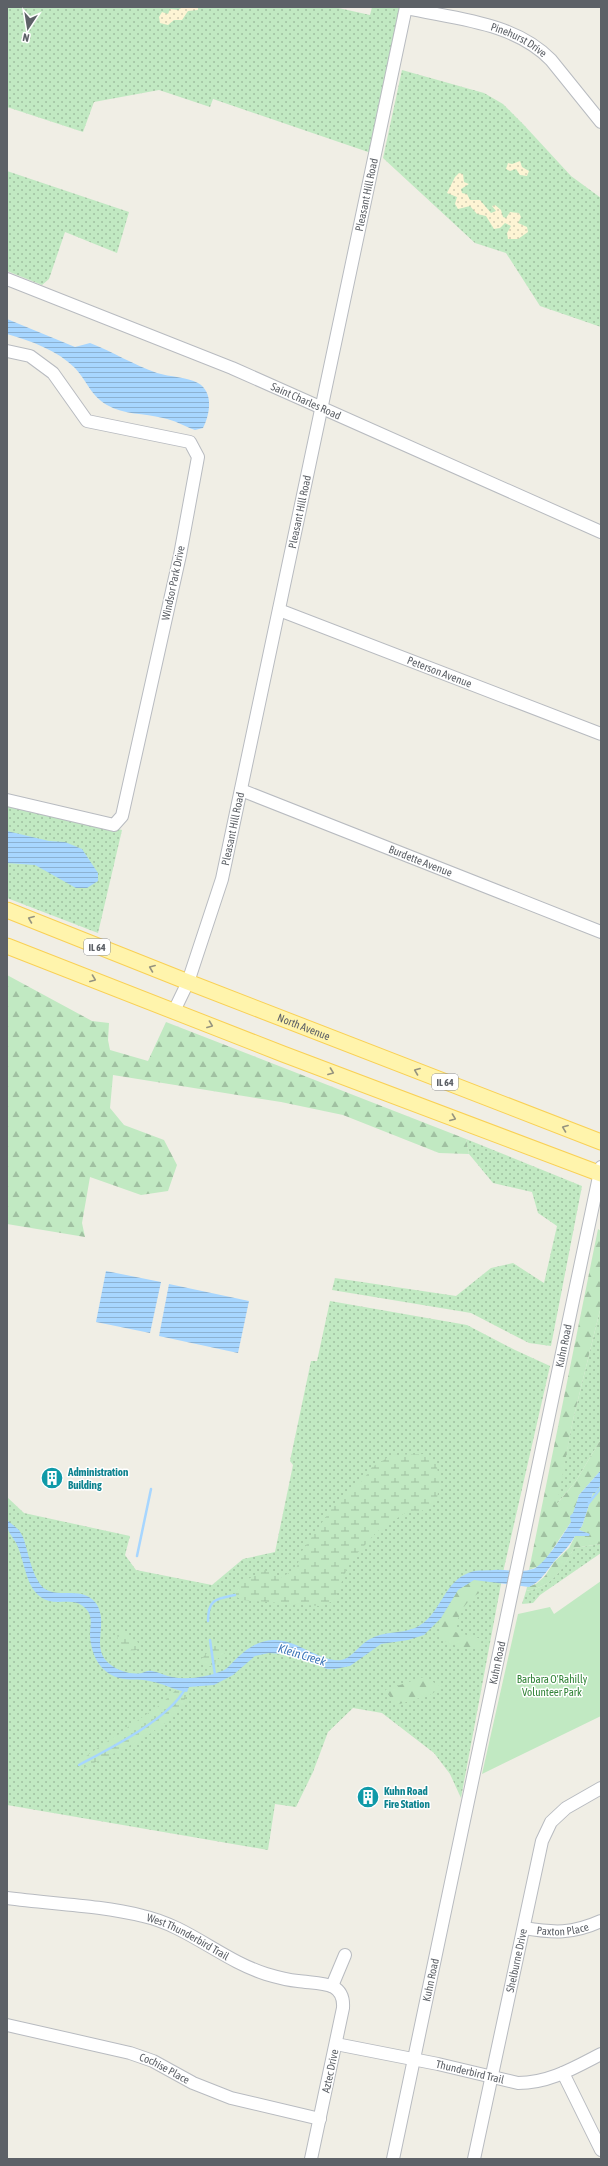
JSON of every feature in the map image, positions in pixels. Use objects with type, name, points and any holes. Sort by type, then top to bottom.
[{"type":"main road","name":"North Avenue","points":[[7,910],[188,982],[601,1142]]},
{"type":"main road","points":[[7,946],[174,1011],[601,1172]]},
{"type":"street","name":"Pinehurst Drive","points":[[406,7],[496,27],[519,36],[551,60],[601,122]]},
{"type":"street","name":"Pleasant Hill Road","points":[[174,1011],[188,982],[222,879],[406,7]]},
{"type":"street","name":"Saint Charles Road","points":[[7,280],[232,368],[321,406],[601,532]]},
{"type":"street","name":"Windsor Park Drive","points":[[7,351],[30,356],[53,373],[87,421],[190,442],[198,457],[180,555],[122,816],[114,825],[7,800]]},
{"type":"street","name":"Peterson Avenue","points":[[279,610],[601,734]]},
{"type":"street","name":"Burdette Avenue","points":[[241,790],[601,932]]},
{"type":"street","name":"Kuhn Road","points":[[393,2159],[601,1172]]},
{"type":"street","name":"Shelburne Drive","points":[[474,2159],[542,1842],[551,1822],[566,1808],[601,1788]]},
{"type":"street","name":"West Thunderbird Trail","points":[[7,1898],[143,1916],[182,1930],[248,1967],[294,1980],[332,1986]]},
{"type":"street","name":"Paxton Place","points":[[524,1928],[560,1933],[587,1927],[601,1921]]},
{"type":"street","points":[[332,1986],[344,1955]]},
{"type":"street","name":"Aztec Drive","points":[[311,2159],[344,2004],[339,1991],[332,1986]]},
{"type":"street","name":"Cochise Place","points":[[7,2025],[121,2050],[153,2061],[199,2086],[231,2098],[320,2119]]},
{"type":"street","name":"Thunderbird Trail","points":[[336,2044],[492,2076],[518,2083],[530,2083],[551,2078],[601,2054]]},
{"type":"street","points":[[563,2073],[601,2150]]},
{"type":"green space","points":[[7,7],[334,7],[370,15],[372,7],[402,7],[371,153],[213,99],[210,107],[159,90],[94,102],[83,132],[7,107]]},
{"type":"green space","points":[[402,70],[484,93],[503,104],[571,176],[601,198],[601,327],[540,306],[506,253],[475,243],[383,158]]},
{"type":"green space","points":[[7,171],[129,212],[117,253],[65,232],[49,279],[42,285],[7,271]]},
{"type":"green space","points":[[7,804],[122,830],[98,933],[7,898]]},
{"type":"green space","points":[[7,975],[92,1021],[109,1023],[108,1040],[110,1050],[148,1061],[166,1022],[466,1139],[469,1154],[439,1153],[343,1115],[281,1102],[113,1075],[110,1108],[124,1125],[164,1140],[177,1165],[168,1191],[141,1195],[90,1177],[82,1223],[85,1237],[7,1224]]},
{"type":"green space","points":[[466,1139],[582,1186],[551,1346],[529,1343],[471,1313],[332,1290],[335,1278],[456,1296],[491,1268],[513,1263],[544,1283],[557,1226],[538,1213],[532,1192],[493,1183],[469,1154]]},
{"type":"green space","points":[[598,1229],[601,1231],[601,1306],[573,1420],[557,1504],[576,1481],[601,1439],[601,1470],[579,1495],[571,1522],[546,1559],[539,1566],[529,1570]]},
{"type":"green space","points":[[330,1301],[467,1325],[550,1366],[504,1568],[461,1798],[450,1774],[434,1753],[382,1713],[353,1708],[328,1732],[313,1772],[296,1807],[275,1804],[268,1850],[7,1805],[7,1497],[24,1513],[130,1536],[125,1555],[136,1570],[212,1585],[243,1559],[275,1552],[293,1465],[290,1461],[311,1361],[317,1361]]},
{"type":"green space","points":[[601,1306],[601,1439],[576,1481],[556,1505],[573,1420]]},
{"type":"green space","points":[[427,1454],[436,1463],[440,1482],[437,1498],[430,1506],[418,1513],[405,1513],[378,1531],[350,1561],[334,1601],[319,1606],[242,1600],[235,1596],[239,1584],[265,1570],[280,1578],[296,1569],[302,1551],[330,1511],[342,1496],[363,1480],[372,1467],[392,1455]]},
{"type":"green space","points":[[601,1485],[601,1544],[574,1548],[566,1563],[556,1576],[543,1586],[526,1591],[527,1587],[536,1584],[545,1576],[554,1562],[569,1548],[575,1536],[589,1534],[579,1530],[582,1526],[593,1493]]},
{"type":"green space","points":[[601,1544],[601,1553],[540,1595],[533,1603],[522,1604],[526,1591],[543,1586],[555,1576],[574,1548]]},
{"type":"green space","points":[[474,1580],[480,1580],[481,1592],[466,1604],[460,1614],[455,1632],[482,1639],[479,1649],[459,1647],[440,1639],[441,1618],[458,1590]]},
{"type":"green space","name":"Barbara O'Rahilly Volunteer Park","points":[[601,1581],[601,1716],[482,1774],[518,1614],[550,1607],[554,1614]]},
{"type":"green space","points":[[121,1630],[131,1640],[137,1641],[139,1645],[137,1650],[128,1651],[118,1640],[117,1634]]},
{"type":"green space","points":[[212,1643],[225,1650],[225,1653],[216,1660],[215,1665],[207,1667],[201,1664],[200,1660],[207,1653]]},
{"type":"green space","points":[[424,1677],[442,1687],[430,1695],[396,1705],[385,1690]]},
{"type":"green space","points":[[177,1689],[187,1692],[182,1705],[172,1717],[144,1738],[84,1768],[79,1761],[160,1705]]},
{"type":"sand","points":[[183,7],[198,7],[198,10],[188,11],[182,20],[174,20],[168,25],[160,23],[159,17],[162,12],[168,14],[170,9],[178,10]]},
{"type":"sand","points":[[520,161],[522,167],[529,171],[527,176],[520,175],[516,169],[510,171],[506,169],[508,163],[512,164]]},
{"type":"sand","points":[[459,173],[463,174],[464,182],[469,184],[461,189],[462,193],[467,194],[470,200],[480,200],[491,213],[496,211],[492,206],[495,205],[501,210],[503,217],[506,218],[510,212],[519,213],[521,217],[518,223],[527,227],[528,232],[518,239],[508,239],[507,233],[511,226],[505,223],[500,228],[494,229],[486,216],[477,214],[470,206],[458,209],[455,204],[457,197],[447,193],[455,177]]},
{"type":"water","points":[[7,319],[75,347],[90,343],[157,373],[189,379],[198,383],[207,392],[209,404],[209,410],[203,428],[195,430],[167,419],[120,411],[107,405],[93,393],[75,368],[60,356],[34,343],[7,334]]},
{"type":"water","points":[[7,831],[49,841],[65,842],[82,849],[98,873],[98,881],[87,888],[76,888],[35,865],[7,863]]},
{"type":"water","points":[[106,1271],[161,1282],[150,1333],[96,1322]]},
{"type":"water","points":[[169,1284],[249,1301],[238,1353],[159,1336]]},
{"type":"water","points":[[601,1470],[601,1485],[595,1493],[593,1493],[582,1526],[579,1530],[590,1534],[589,1536],[575,1536],[567,1548],[537,1582],[529,1587],[474,1580],[458,1590],[441,1618],[424,1635],[408,1640],[381,1644],[350,1666],[327,1669],[293,1655],[269,1653],[255,1656],[233,1675],[214,1685],[189,1687],[187,1692],[145,1680],[119,1678],[101,1667],[92,1649],[90,1635],[91,1620],[89,1613],[80,1604],[72,1602],[49,1601],[41,1597],[36,1592],[31,1586],[21,1554],[9,1532],[7,1525],[7,1520],[19,1530],[23,1537],[35,1576],[43,1588],[57,1593],[81,1594],[95,1602],[101,1618],[101,1651],[104,1659],[111,1665],[121,1671],[129,1673],[151,1671],[172,1677],[191,1678],[210,1675],[223,1670],[246,1650],[256,1644],[273,1640],[289,1642],[326,1658],[334,1660],[345,1659],[365,1642],[375,1636],[409,1630],[423,1623],[436,1609],[451,1586],[466,1574],[480,1570],[524,1571],[538,1567],[559,1541],[571,1522],[570,1516],[573,1513],[579,1495]]},
{"type":"waterway","name":"Klein Creek","points":[[588,1504],[601,1488]]},
{"type":"waterway","points":[[137,1556],[151,1489]]},
{"type":"waterway","points":[[208,1621],[208,1614],[214,1601],[235,1595]]},
{"type":"waterway","points":[[210,1640],[215,1675]]},
{"type":"waterway","points":[[79,1765],[122,1742],[152,1722],[166,1711],[185,1689]]},
{"type":"place","name":"Administration Building","points":[[52,1478]]},
{"type":"place","name":"Kuhn Road Fire Station","points":[[368,1797]]}]
